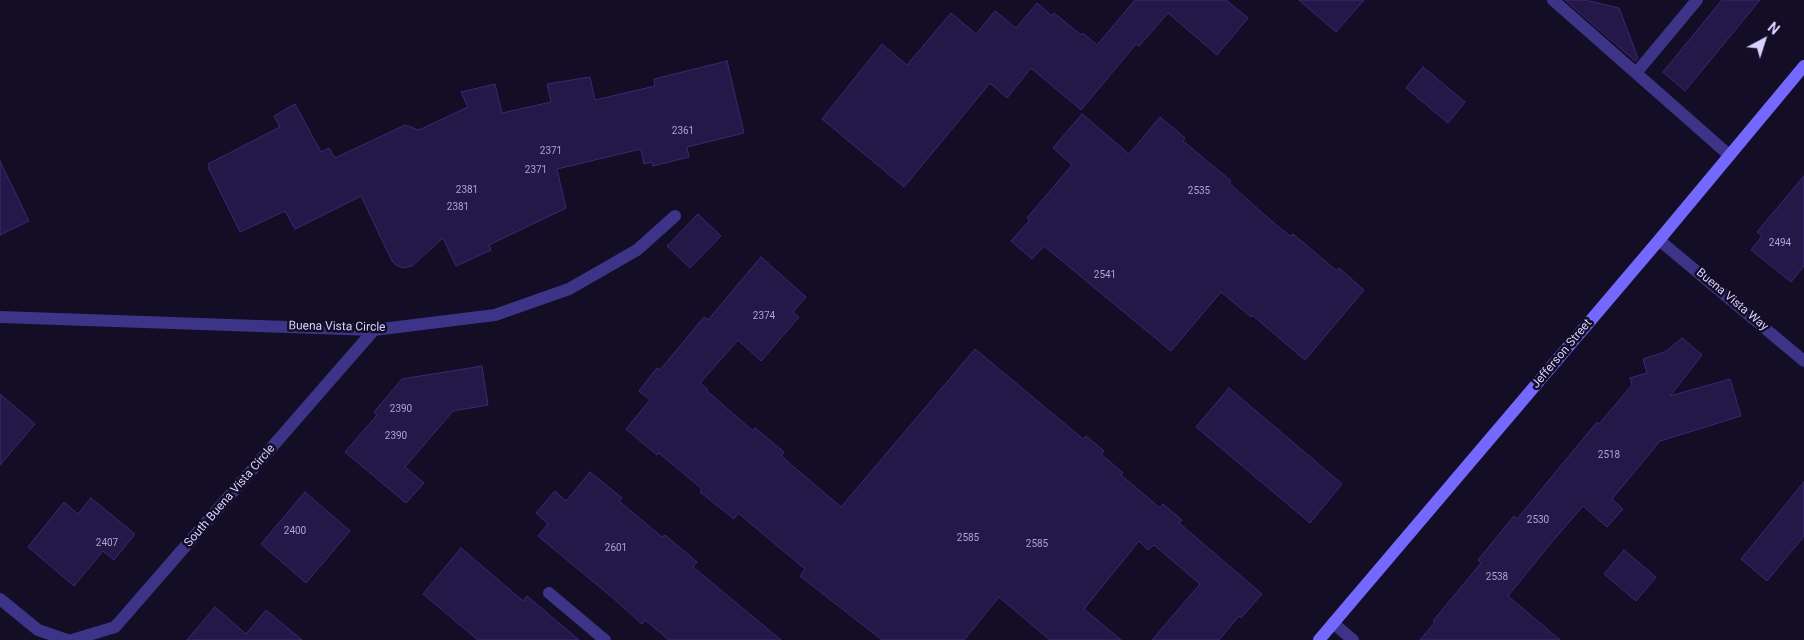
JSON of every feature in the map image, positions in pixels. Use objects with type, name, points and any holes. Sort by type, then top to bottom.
[{"type":"main road","name":"Jefferson Street","points":[[1319,640],[1659,240],[1804,66]]},
{"type":"street","points":[[1554,0],[1730,155]]},
{"type":"street","points":[[1636,73],[1697,0]]},
{"type":"street","name":"Buena Vista Circle","points":[[0,317],[374,330],[495,315],[569,289],[637,250],[675,216]]},
{"type":"street","name":"Buena Vista Way","points":[[1659,240],[1804,362]]},
{"type":"street","name":"South Buena Vista Circle","points":[[72,640],[115,627],[374,330]]},
{"type":"street","points":[[550,592],[605,640]]},
{"type":"street","points":[[0,599],[38,630],[66,640]]},
{"type":"street","points":[[1334,623],[1354,640]]},
{"type":"building","points":[[1135,0],[1226,0],[1248,18],[1217,55],[1168,13],[1139,46],[1136,44],[1081,110],[1031,68],[1007,98],[990,83],[904,187],[822,119],[882,44],[907,65],[951,13],[976,34],[995,11],[1016,28],[1037,3],[1052,16],[1054,13],[1081,35],[1083,33],[1097,45]]},
{"type":"building","points":[[1299,0],[1364,0],[1336,32]]},
{"type":"building","points":[[1565,0],[1585,0],[1619,8],[1638,58],[1635,61]]},
{"type":"building","points":[[1722,0],[1760,0],[1685,91],[1663,72]]},
{"type":"building","points":[[727,61],[744,133],[687,147],[689,157],[653,166],[652,162],[644,164],[641,149],[557,169],[566,208],[489,245],[491,250],[456,266],[443,238],[412,266],[403,268],[396,265],[392,261],[361,196],[295,229],[285,211],[240,232],[208,167],[210,166],[208,164],[280,127],[274,116],[295,104],[321,152],[329,148],[335,158],[405,125],[419,130],[468,107],[461,92],[495,84],[502,113],[551,102],[547,84],[590,77],[595,100],[655,86],[654,79]]},
{"type":"building","points":[[1423,67],[1465,102],[1448,123],[1406,88]]},
{"type":"building","points":[[1082,114],[1129,154],[1160,117],[1185,138],[1183,141],[1231,181],[1229,183],[1268,218],[1290,236],[1293,234],[1337,271],[1339,268],[1364,290],[1305,360],[1252,315],[1251,317],[1221,292],[1171,351],[1044,246],[1032,259],[1011,241],[1030,220],[1027,218],[1072,165],[1053,148]]},
{"type":"building","points":[[0,161],[29,221],[0,235]]},
{"type":"building","points":[[1804,176],[1804,266],[1791,282],[1751,250],[1762,236],[1757,232]]},
{"type":"building","points":[[698,214],[721,236],[690,268],[667,246]]},
{"type":"building","points":[[761,257],[806,297],[793,312],[799,317],[761,361],[738,340],[700,383],[753,431],[755,428],[784,452],[781,456],[841,507],[975,349],[1083,439],[1086,436],[1104,451],[1101,454],[1123,473],[1121,475],[1160,508],[1163,504],[1182,520],[1179,523],[1262,594],[1241,618],[1239,616],[1219,640],[1152,640],[1200,584],[1154,545],[1148,550],[1139,541],[1084,609],[1121,640],[1050,640],[999,597],[964,640],[882,640],[800,576],[805,569],[738,513],[734,519],[700,492],[702,489],[659,453],[657,455],[626,429],[650,400],[639,391],[657,368],[660,370],[704,317],[708,320]]},
{"type":"building","points":[[1682,338],[1702,355],[1670,396],[1730,379],[1741,416],[1660,441],[1612,499],[1623,509],[1607,527],[1583,506],[1508,596],[1560,640],[1420,640],[1435,622],[1433,621],[1481,563],[1478,560],[1514,516],[1517,519],[1597,422],[1599,424],[1632,385],[1630,378],[1647,373],[1643,359],[1665,352]]},
{"type":"building","points":[[482,366],[488,405],[453,411],[405,467],[424,483],[406,503],[345,452],[377,415],[374,412],[402,379]]},
{"type":"building","points":[[1229,388],[1342,484],[1310,523],[1196,427]]},
{"type":"building","points":[[0,394],[35,424],[0,465]]},
{"type":"building","points":[[590,472],[622,498],[619,501],[662,537],[665,535],[697,562],[693,567],[781,640],[669,640],[645,620],[642,624],[538,536],[548,524],[536,513],[555,491],[566,501]]},
{"type":"building","points":[[1804,482],[1804,536],[1767,581],[1741,559]]},
{"type":"building","points":[[305,492],[350,531],[306,583],[261,544]]},
{"type":"building","points":[[91,498],[135,534],[114,560],[103,551],[74,586],[28,547],[64,502],[78,514]]},
{"type":"building","points":[[461,548],[523,601],[527,596],[579,640],[478,640],[423,594]]},
{"type":"building","points":[[1624,550],[1656,577],[1636,601],[1604,574]]},
{"type":"building","points":[[215,607],[246,634],[266,610],[302,640],[187,640]]}]
